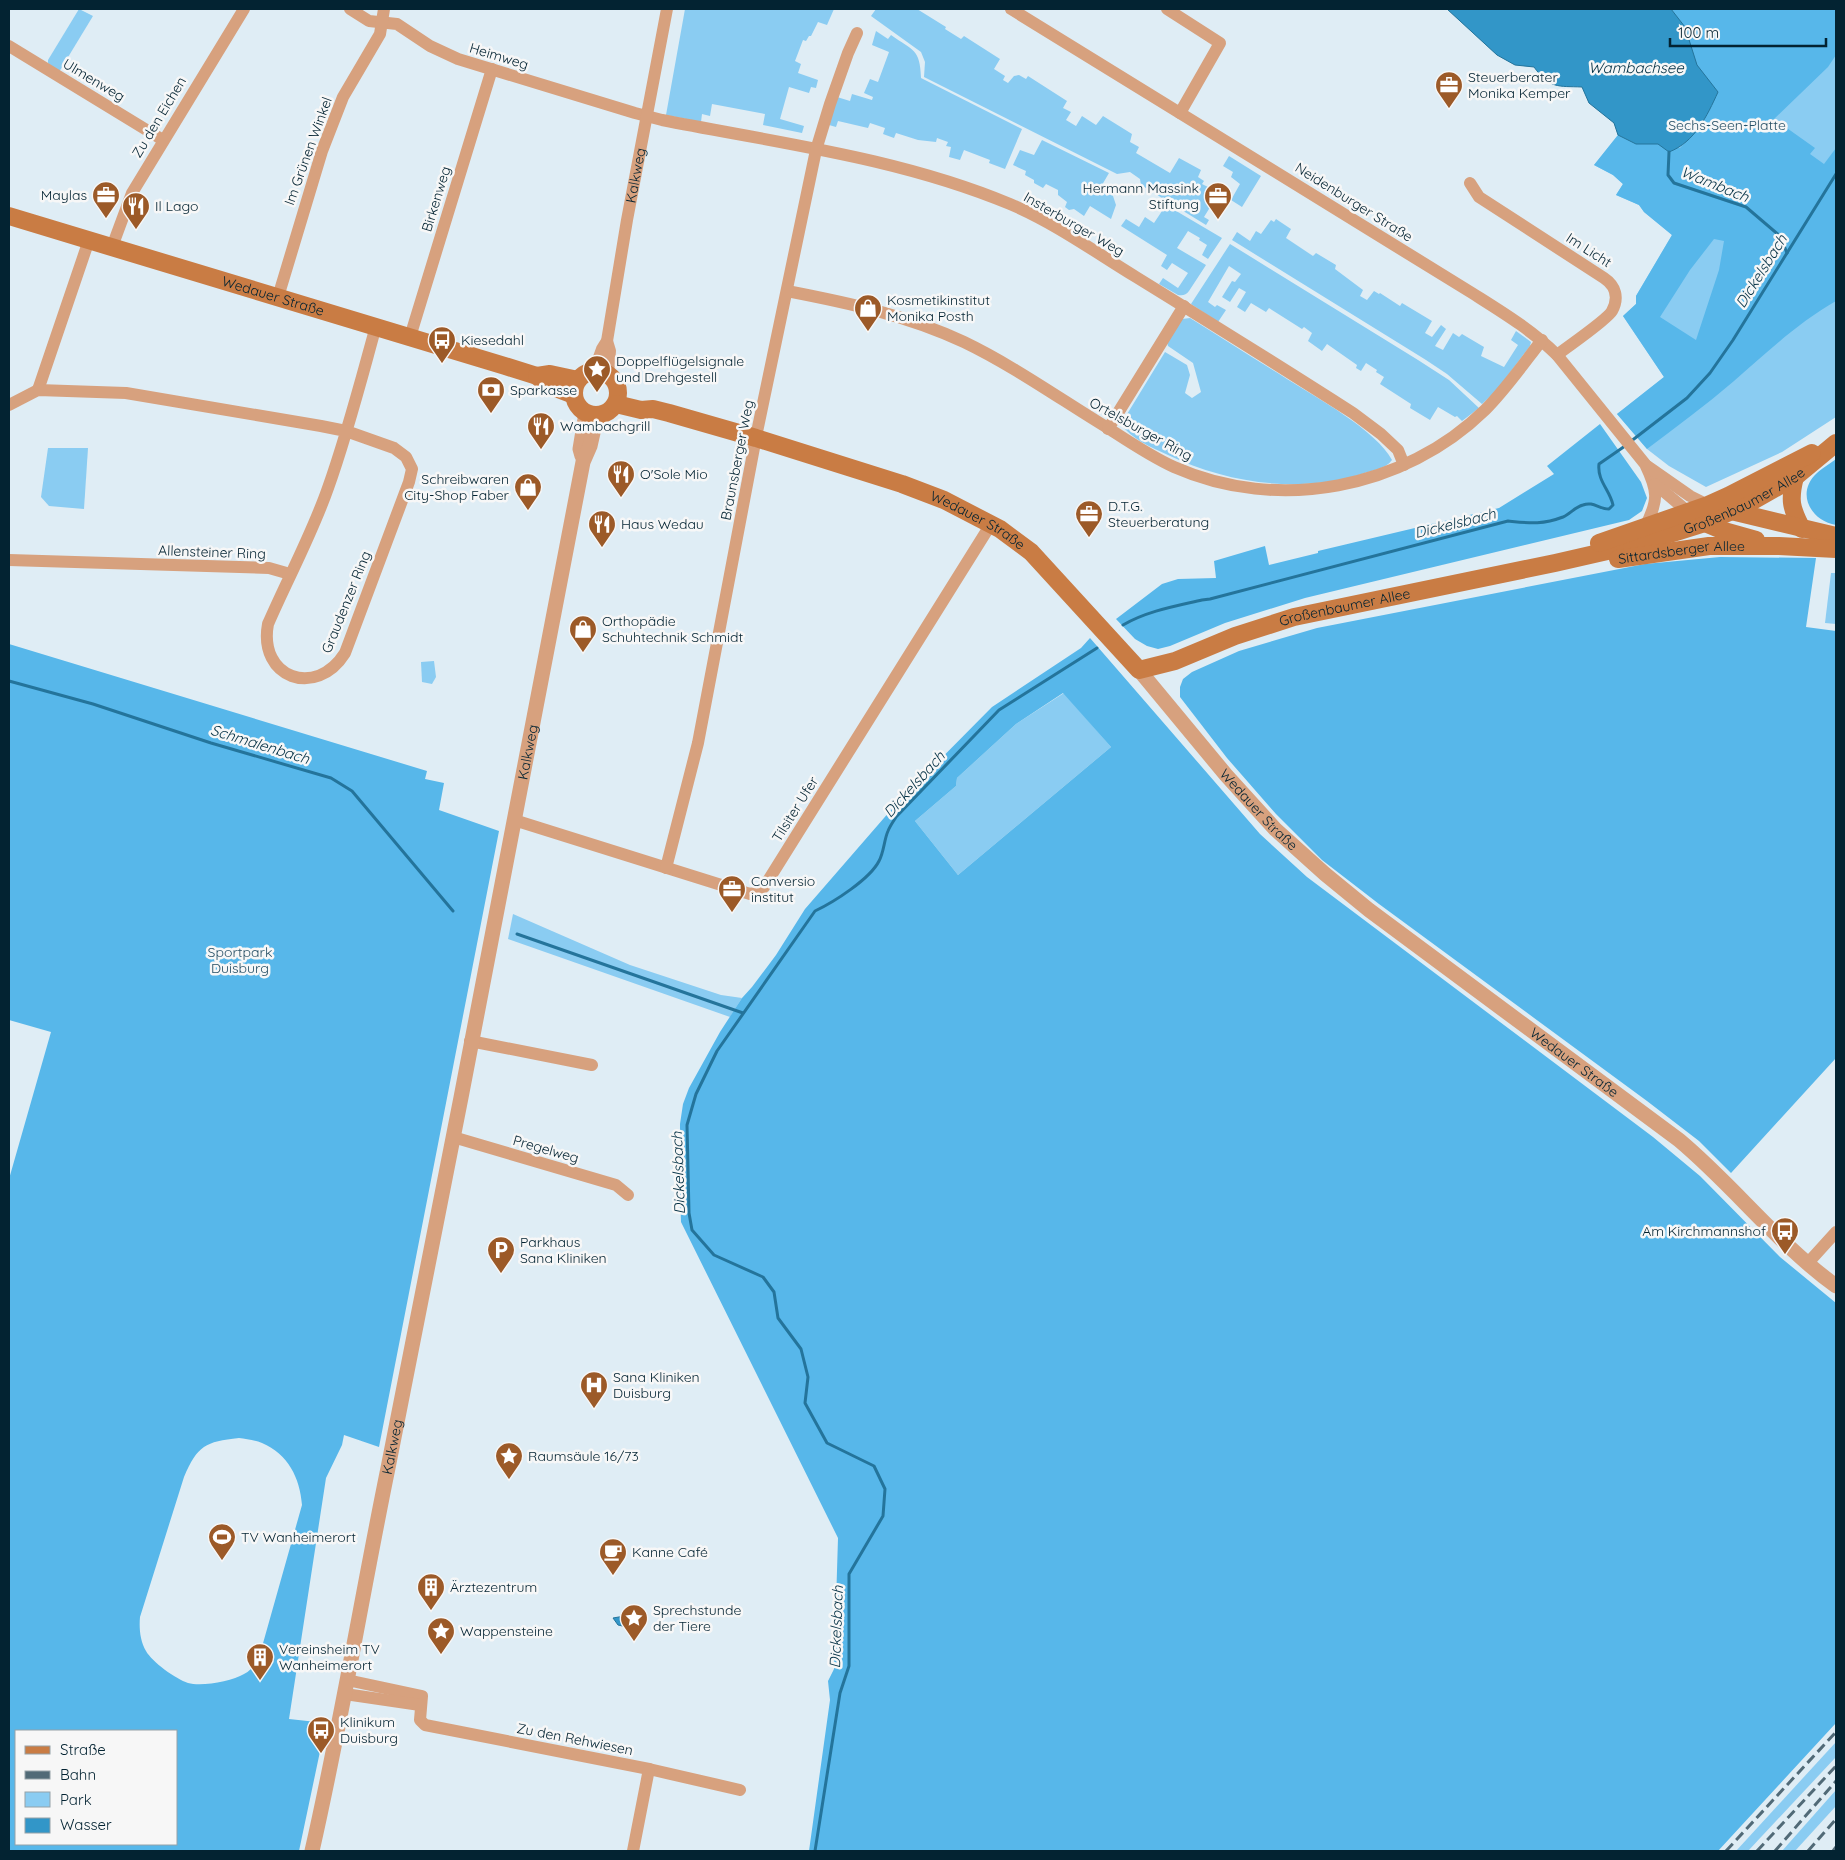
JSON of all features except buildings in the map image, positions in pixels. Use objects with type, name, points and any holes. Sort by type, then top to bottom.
[{"type":"main road","name":"Wedauer Straße","points":[[9,216],[537,376],[550,374],[576,388]]},
{"type":"main road","points":[[601,372],[616,381],[617,398],[608,412],[592,414],[578,405],[576,388],[585,374],[601,372]]},
{"type":"main road","name":"Wedauer Straße","points":[[617,398],[641,410],[652,409],[756,438],[902,484],[944,500],[991,524],[1030,552],[1139,670]]},
{"type":"main road","name":"Großenbaumer Allee","points":[[1139,670],[1175,661],[1235,636],[1294,617],[1625,547],[1705,523],[1732,511],[1795,477],[1836,442]]},
{"type":"main road","name":"Großenbaumer Allee","points":[[1555,563],[1600,542],[1708,505],[1836,442]]},
{"type":"main road","points":[[1795,477],[1790,496],[1802,529]]},
{"type":"main road","points":[[1708,505],[1836,536]]},
{"type":"main road","name":"Sittardsberger Allee","points":[[1705,523],[1724,531],[1778,546]]},
{"type":"main road","name":"Sittardsberger Allee","points":[[1555,563],[1582,564],[1709,546],[1778,546],[1836,549]]},
{"type":"street","name":"Zu den Eichen","points":[[112,247],[132,193],[244,9]]},
{"type":"street","name":"Heimweg","points":[[350,9],[369,20],[397,24],[430,46],[458,59],[647,116]]},
{"type":"street","name":"Im Grünen Winkel","points":[[278,297],[307,196],[332,125],[343,97],[380,34],[384,9]]},
{"type":"street","name":"Kalkweg","points":[[601,372],[610,351],[607,341],[667,9]]},
{"type":"street","name":"Neidenburger Straße","points":[[1011,9],[1523,325],[1557,355],[1645,464],[1690,496],[1708,505]]},
{"type":"street","points":[[1166,9],[1220,43],[1180,113]]},
{"type":"street","name":"Braunsberger Weg","points":[[666,868],[697,747],[756,438],[816,150],[830,104],[856,33]]},
{"type":"street","name":"Ulmenweg","points":[[9,46],[163,140]]},
{"type":"street","name":"Birkenweg","points":[[410,337],[492,69]]},
{"type":"street","name":"Insterburger Weg","points":[[647,116],[901,167],[962,185],[1012,205],[1050,224],[1184,306],[1374,428],[1398,450],[1404,465]]},
{"type":"street","name":"Im Licht","points":[[1470,183],[1479,197],[1612,284],[1616,293],[1612,311],[1557,355]]},
{"type":"street","points":[[38,390],[89,240]]},
{"type":"street","name":"Ortelsburger Ring","points":[[787,291],[895,314],[936,330],[994,359],[1108,429],[1173,466],[1203,478],[1256,490],[1306,490],[1333,486],[1359,481],[1404,465],[1450,439],[1484,410],[1542,340]]},
{"type":"street","points":[[1108,429],[1184,306]]},
{"type":"street","points":[[290,574],[312,528],[328,488],[376,326]]},
{"type":"street","points":[[9,405],[38,390],[126,393],[275,417],[346,431]]},
{"type":"street","name":"Kalkweg","points":[[312,1851],[346,1687],[583,462],[580,449],[592,414]]},
{"type":"street","name":"Graudenzer Ring","points":[[290,574],[268,624],[266,644],[272,659],[282,670],[298,678],[314,677],[338,664],[345,653],[409,482],[412,469],[406,457],[394,448],[346,431]]},
{"type":"street","name":"Neidenburger Straße","points":[[1645,464],[1655,484],[1688,512],[1705,523]]},
{"type":"street","points":[[1645,528],[1652,513],[1656,494],[1655,484]]},
{"type":"street","name":"Tilsiter Ufer","points":[[514,820],[750,894],[756,893],[764,887],[991,524]]},
{"type":"street","name":"Allensteiner Ring","points":[[9,560],[269,568],[290,574]]},
{"type":"street","name":"Wedauer Straße","points":[[1139,670],[1226,775],[1275,829],[1318,868],[1369,910],[1679,1140],[1698,1156],[1807,1264],[1836,1286]]},
{"type":"street","points":[[470,1041],[592,1065]]},
{"type":"street","name":"Pregelweg","points":[[453,1137],[616,1185],[628,1195]]},
{"type":"street","points":[[1807,1264],[1836,1232]]},
{"type":"street","name":"Zu den Rehwiesen","points":[[346,1687],[421,1700],[420,1720],[425,1725],[649,1769],[740,1790]]},
{"type":"street","points":[[633,1851],[649,1769]]},
{"type":"green space","points":[[79,9],[93,16],[59,72],[48,63],[48,60]]},
{"type":"green space","points":[[685,9],[834,9],[827,25],[818,22],[811,36],[806,41],[803,40],[795,61],[801,64],[798,73],[818,80],[816,88],[811,87],[809,93],[789,87],[780,119],[804,126],[802,133],[763,125],[765,114],[712,104],[710,116],[702,114],[701,122],[666,115]]},
{"type":"green space","points":[[876,9],[917,9],[961,39],[964,36],[1000,59],[994,69],[1005,76],[1003,80],[1008,83],[1014,76],[1019,75],[1026,79],[1028,76],[1067,101],[1063,108],[1071,112],[1066,120],[1076,126],[1082,116],[1096,125],[1103,116],[1132,134],[1130,142],[1139,147],[1136,153],[1170,173],[1179,158],[1201,170],[1198,177],[1204,181],[1202,184],[1224,195],[1222,198],[1217,196],[1204,217],[1209,220],[1206,225],[1141,185],[1140,179],[1130,172],[1117,174],[924,77],[925,62],[921,52],[871,16]]},
{"type":"green space","name":"Sechs-Seen-Platte","points":[[1447,9],[1836,9],[1836,417],[1782,452],[1706,487],[1669,466],[1647,449],[1617,414],[1664,377],[1623,316],[1636,304],[1636,296],[1672,235],[1644,212],[1639,205],[1616,195],[1623,184],[1613,175],[1594,165],[1618,135],[1614,123],[1589,103],[1582,87],[1566,87],[1549,83],[1534,67],[1515,65],[1497,55]]},
{"type":"green space","name":"Sechs-Seen-Platte","points":[[1671,9],[1836,9],[1836,55],[1828,67],[1774,119],[1815,148],[1810,154],[1824,164],[1836,148],[1836,301],[1796,328],[1713,399],[1647,449],[1617,414],[1664,377],[1623,316],[1636,304],[1636,296],[1672,235],[1644,212],[1639,205],[1616,195],[1623,184],[1613,175],[1594,165],[1618,135],[1636,144],[1658,144],[1680,148],[1703,123],[1718,92],[1696,65],[1685,27]],"holes":[[[1714,239],[1724,241],[1719,270],[1696,340],[1660,317],[1690,270]]]},
{"type":"green space","points":[[876,31],[888,39],[891,35],[914,51],[919,61],[921,78],[1022,129],[1005,169],[989,163],[990,160],[964,150],[960,160],[949,157],[951,147],[946,146],[948,142],[937,138],[936,142],[918,140],[896,133],[894,138],[883,134],[885,128],[870,123],[868,128],[838,121],[836,127],[829,125],[837,97],[850,101],[852,94],[872,100],[873,97],[864,93],[870,79],[878,82],[889,52],[872,45]]},
{"type":"green space","points":[[1042,140],[1109,173],[1102,185],[1111,190],[1116,205],[1111,219],[1090,206],[1084,216],[1074,209],[1069,210],[1065,207],[1067,202],[1058,195],[1058,190],[1046,184],[1043,188],[1034,183],[1034,180],[1025,175],[1026,171],[1013,165],[1020,150],[1034,155]]},
{"type":"green space","points":[[1229,156],[1261,176],[1242,207],[1231,200],[1240,184],[1231,177],[1233,172],[1223,166]]},
{"type":"green space","points":[[1166,205],[1222,238],[1208,259],[1202,255],[1207,245],[1188,231],[1177,248],[1206,265],[1189,291],[1183,295],[1178,295],[1159,284],[1163,278],[1178,288],[1188,273],[1172,263],[1167,270],[1161,266],[1167,255],[1121,226],[1126,219],[1139,227],[1145,217],[1154,223]]},
{"type":"green space","points":[[1276,219],[1291,229],[1286,238],[1313,256],[1316,253],[1336,265],[1335,269],[1363,290],[1360,296],[1367,300],[1374,291],[1400,306],[1402,303],[1432,321],[1425,333],[1432,337],[1441,325],[1446,329],[1435,346],[1443,350],[1453,333],[1459,337],[1462,334],[1484,347],[1481,356],[1504,367],[1518,345],[1511,340],[1516,331],[1531,342],[1530,346],[1496,391],[1482,404],[1447,374],[1426,360],[1232,240],[1237,232],[1250,241],[1256,231],[1261,234],[1271,220],[1274,222]]},
{"type":"green space","points":[[1230,244],[1449,380],[1479,408],[1462,421],[1457,416],[1455,417],[1438,407],[1430,420],[1410,408],[1411,404],[1380,384],[1384,377],[1366,363],[1361,371],[1356,368],[1357,365],[1327,344],[1322,351],[1308,341],[1312,333],[1304,327],[1302,329],[1269,308],[1266,312],[1251,303],[1245,312],[1237,307],[1246,292],[1239,288],[1230,302],[1222,297],[1232,281],[1235,282],[1241,274],[1229,266],[1208,302],[1215,307],[1217,305],[1226,310],[1218,322],[1191,304]]},
{"type":"green space","points":[[1190,318],[1345,415],[1373,438],[1392,460],[1378,469],[1338,480],[1288,484],[1263,482],[1238,479],[1191,465],[1155,449],[1130,434],[1121,424],[1165,352],[1187,365],[1190,375],[1185,393],[1192,398],[1201,392],[1193,363],[1168,346],[1167,342],[1182,319]]},
{"type":"green space","points":[[1600,424],[1641,482],[1647,498],[1642,511],[1629,520],[1305,598],[1225,623],[1170,646],[1158,649],[1147,646],[1135,639],[1116,619],[1162,584],[1178,579],[1216,578],[1214,561],[1265,546],[1269,565],[1318,553],[1318,551],[1499,508],[1554,474],[1547,466]]},
{"type":"green space","points":[[48,448],[88,448],[84,509],[49,506],[41,497]]},
{"type":"green space","points":[[1836,459],[1836,525],[1819,518],[1813,512],[1809,505],[1807,489],[1810,481],[1819,471]]},
{"type":"green space","points":[[1720,557],[1816,558],[1806,627],[1836,631],[1836,1058],[1731,1173],[1699,1141],[1647,1101],[1322,860],[1276,814],[1227,758],[1180,697],[1180,687],[1183,679],[1192,672],[1239,651],[1317,628],[1645,564]]},
{"type":"green space","points":[[1831,573],[1836,573],[1836,624],[1825,623]]},
{"type":"green space","points":[[1090,638],[1260,834],[1307,877],[1653,1137],[1700,1176],[1780,1257],[1836,1303],[1836,1723],[1718,1851],[809,1851],[830,1700],[828,1681],[834,1669],[838,1538],[681,1222],[680,1124],[683,1104],[689,1088],[720,1032],[742,998],[776,955],[805,909],[897,803],[992,707],[1081,648]],"holes":[[[1063,693],[1111,747],[958,875],[915,821],[956,786],[957,778],[1016,724]]]},
{"type":"green space","name":"Sportpark Duisburg","points":[[9,644],[427,771],[425,779],[444,783],[439,810],[499,831],[379,1447],[344,1435],[342,1445],[326,1478],[289,1719],[326,1723],[299,1851],[9,1851],[9,1179],[51,1032],[9,1020]],"holes":[[[239,1438],[253,1440],[271,1448],[286,1460],[299,1485],[302,1505],[258,1661],[250,1670],[239,1677],[209,1684],[188,1683],[165,1670],[149,1655],[141,1639],[140,1617],[184,1477],[194,1458],[204,1447],[218,1441]]]},
{"type":"green space","points":[[434,661],[436,677],[432,684],[422,682],[421,662]]},
{"type":"green space","points":[[1064,693],[1111,747],[958,875],[915,821],[956,786],[957,778],[1016,724]]},
{"type":"green space","points":[[513,914],[630,965],[721,995],[742,998],[730,1017],[508,939]]},
{"type":"green space","points":[[1836,1742],[1836,1757],[1748,1851],[1736,1851]]},
{"type":"green space","points":[[1836,1790],[1836,1806],[1795,1851],[1782,1851]]},
{"type":"water","name":"Wambachsee","points":[[1447,9],[1671,9],[1685,27],[1697,65],[1718,92],[1699,127],[1678,148],[1669,152],[1658,144],[1636,144],[1618,135],[1614,123],[1589,103],[1582,87],[1555,85],[1545,79],[1534,67],[1515,65],[1497,55]]},
{"type":"water","points":[[636,1614],[634,1622],[627,1627],[618,1625],[613,1618]]},
{"type":"waterway","name":"Wambach","points":[[1669,152],[1668,175],[1674,183],[1746,207],[1780,236],[1787,253]]},
{"type":"waterway","name":"Dickelsbach","points":[[1630,442],[1687,398],[1710,373],[1733,340],[1836,174]]},
{"type":"waterway","name":"Dickelsbach","points":[[1123,625],[1142,616],[1162,610],[1508,521],[1529,523],[1548,521],[1563,517],[1577,507],[1587,504],[1609,509],[1613,505],[1600,475],[1599,464],[1625,446]]},
{"type":"waterway","name":"Dickelsbach","points":[[815,1851],[840,1693],[849,1666],[849,1574],[883,1516],[885,1489],[874,1466],[827,1443],[805,1403],[808,1377],[801,1349],[778,1318],[774,1292],[763,1277],[714,1255],[692,1230],[689,1213],[687,1125],[696,1094],[717,1051],[815,911],[841,896],[868,875],[879,861],[888,831],[896,817],[999,710],[1097,648]]},
{"type":"waterway","name":"Schmalenbach","points":[[9,681],[93,704],[211,743],[331,778],[352,791],[453,911]]},
{"type":"waterway","points":[[517,934],[743,1013]]},
{"type":"railway","points":[[1726,1851],[1836,1732]]},
{"type":"railway","points":[[1757,1851],[1836,1766]]},
{"type":"railway","points":[[1775,1851],[1836,1781]]},
{"type":"railway","points":[[1808,1851],[1836,1819]]},
{"type":"railway","points":[[1833,1851],[1836,1847]]},
{"type":"place","name":"Steuerberater Monika Kemper","points":[[1449,109]]},
{"type":"place","name":"Maylas","points":[[106,219]]},
{"type":"place","name":"Hermann Massink Stiftung","points":[[1218,220]]},
{"type":"place","name":"Il Lago","points":[[136,230]]},
{"type":"place","name":"Kosmetikinstitut Monika Posth","points":[[868,332]]},
{"type":"place","name":"Kiesedahl","points":[[442,364]]},
{"type":"place","name":"Doppelflügelsignale und Drehgestell","points":[[597,393]]},
{"type":"place","name":"Sparkasse","points":[[491,414]]},
{"type":"place","name":"Wambachgrill","points":[[541,450]]},
{"type":"place","name":"O'Sole Mio","points":[[621,498]]},
{"type":"place","name":"Schreibwaren City-Shop Faber","points":[[528,511]]},
{"type":"place","name":"D.T.G. Steuerberatung","points":[[1089,538]]},
{"type":"place","name":"Haus Wedau","points":[[602,548]]},
{"type":"place","name":"Orthopädie Schuhtechnik Schmidt","points":[[583,653]]},
{"type":"place","name":"Conversio institut","points":[[732,913]]},
{"type":"place","name":"Am Kirchmannshof","points":[[1785,1255]]},
{"type":"place","name":"Parkhaus Sana Kliniken","points":[[501,1274]]},
{"type":"place","name":"Sana Kliniken Duisburg","points":[[594,1409]]},
{"type":"place","name":"Raumsäule 16/73","points":[[509,1480]]},
{"type":"place","name":"TV Wanheimerort","points":[[222,1561]]},
{"type":"place","name":"Kanne Café","points":[[613,1576]]},
{"type":"place","name":"Ärztezentrum","points":[[431,1611]]},
{"type":"place","name":"Sprechstunde der Tiere","points":[[634,1642]]},
{"type":"place","name":"Wappensteine","points":[[441,1655]]},
{"type":"place","name":"Vereinsheim TV Wanheimerort","points":[[260,1681]]},
{"type":"place","name":"Klinikum Duisburg","points":[[321,1754]]}]
